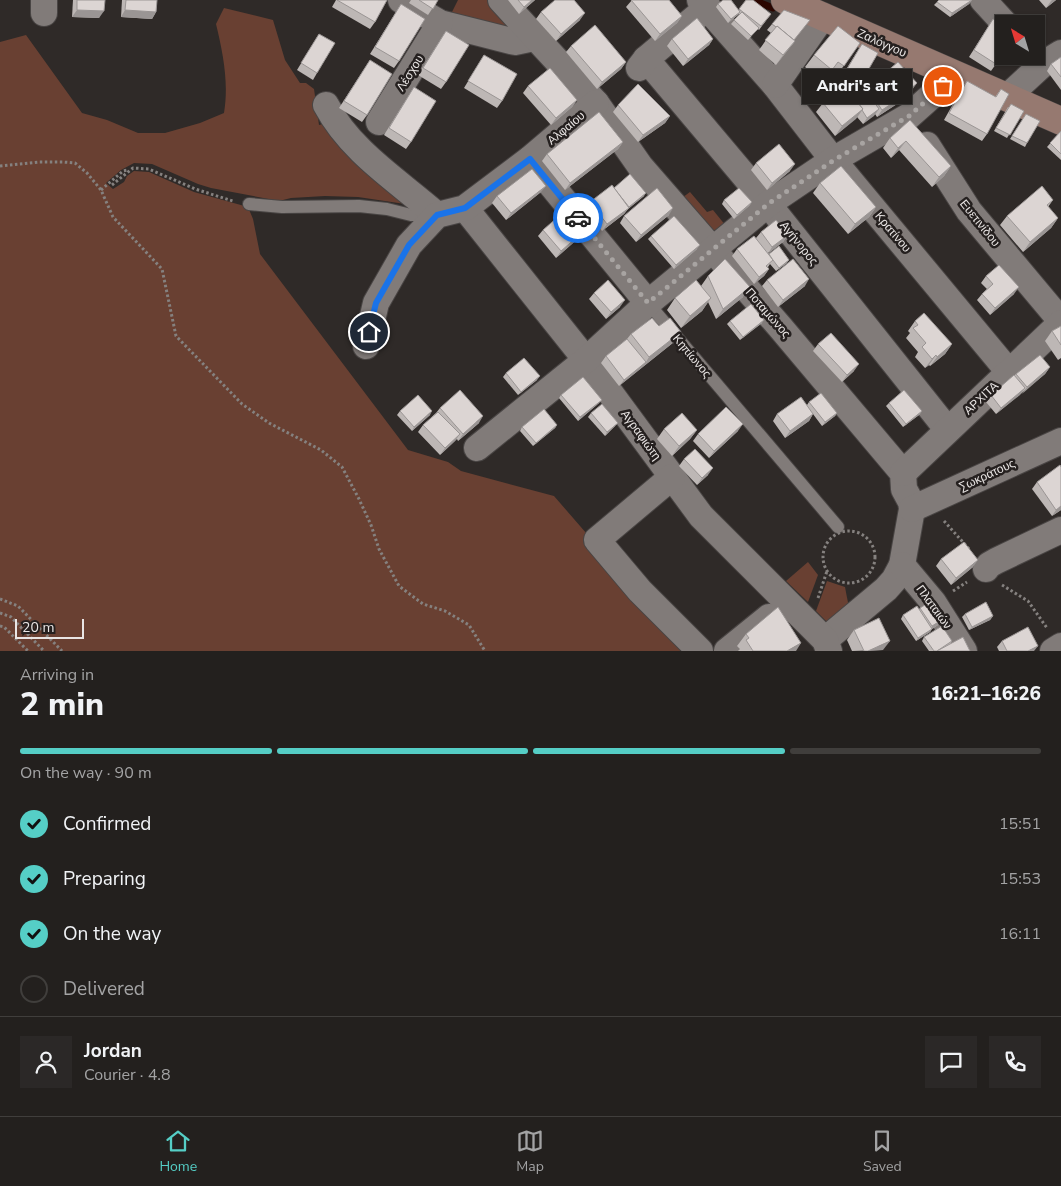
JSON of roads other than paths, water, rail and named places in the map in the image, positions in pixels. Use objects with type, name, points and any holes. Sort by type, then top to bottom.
[{"type":"street","points":[[401,0],[440,23],[515,42],[534,38]]},
{"type":"street","name":"Ποταμώνος","points":[[501,0],[534,38],[596,103],[640,166],[903,473],[904,489],[911,502],[912,509],[902,565],[886,589],[827,646]]},
{"type":"street","name":"Ζαλόγγου","points":[[784,0],[824,16],[954,76],[1061,121]]},
{"type":"street","points":[[982,0],[996,15]]},
{"type":"street","name":"Αγήνορος","points":[[704,4],[643,64],[768,204],[947,429]]},
{"type":"street","name":"Κρατίνου","points":[[704,4],[775,85],[834,160],[1009,372]]},
{"type":"street","points":[[775,85],[824,16]]},
{"type":"street","name":"Λέσχου","points":[[379,122],[440,23]]},
{"type":"street","points":[[1007,97],[1047,58]]},
{"type":"street","points":[[477,448],[586,360],[648,303],[768,204],[834,160],[909,116],[954,76]]},
{"type":"street","name":"Αλφαίου","points":[[437,215],[465,208],[530,159],[596,103]]},
{"type":"street","points":[[326,104],[335,121],[361,151],[437,215],[409,245],[376,303],[366,346]]},
{"type":"street","name":"Ευετινίδου","points":[[909,116],[960,199],[1061,322]]},
{"type":"street","name":"Κηπίωνος","points":[[530,159],[648,303]]},
{"type":"street","name":"Αγραφιώτη","points":[[465,208],[586,360],[701,516],[788,602],[827,646]]},
{"type":"street","name":"ΑΡΧΙΤΑ","points":[[903,473],[1061,322]]},
{"type":"street","name":"Σωκράτους","points":[[912,509],[1061,440]]},
{"type":"street","points":[[672,477],[597,540],[640,591],[700,651]]},
{"type":"street","points":[[986,568],[1061,530]]},
{"type":"street","name":"Πλαταιών","points":[[902,565],[933,602],[964,651]]},
{"type":"street","points":[[727,651],[788,602]]},
{"type":"street","points":[[1053,651],[1061,646]]},
{"type":"lane","points":[[248,204],[359,206],[387,209],[411,215],[437,215]]},
{"type":"lane","name":"Κηπίωνος","points":[[648,303],[838,527]]},
{"type":"waterway","points":[[753,0],[773,8]]},
{"type":"place","name":"Andri's art","points":[[943,86]]}]
